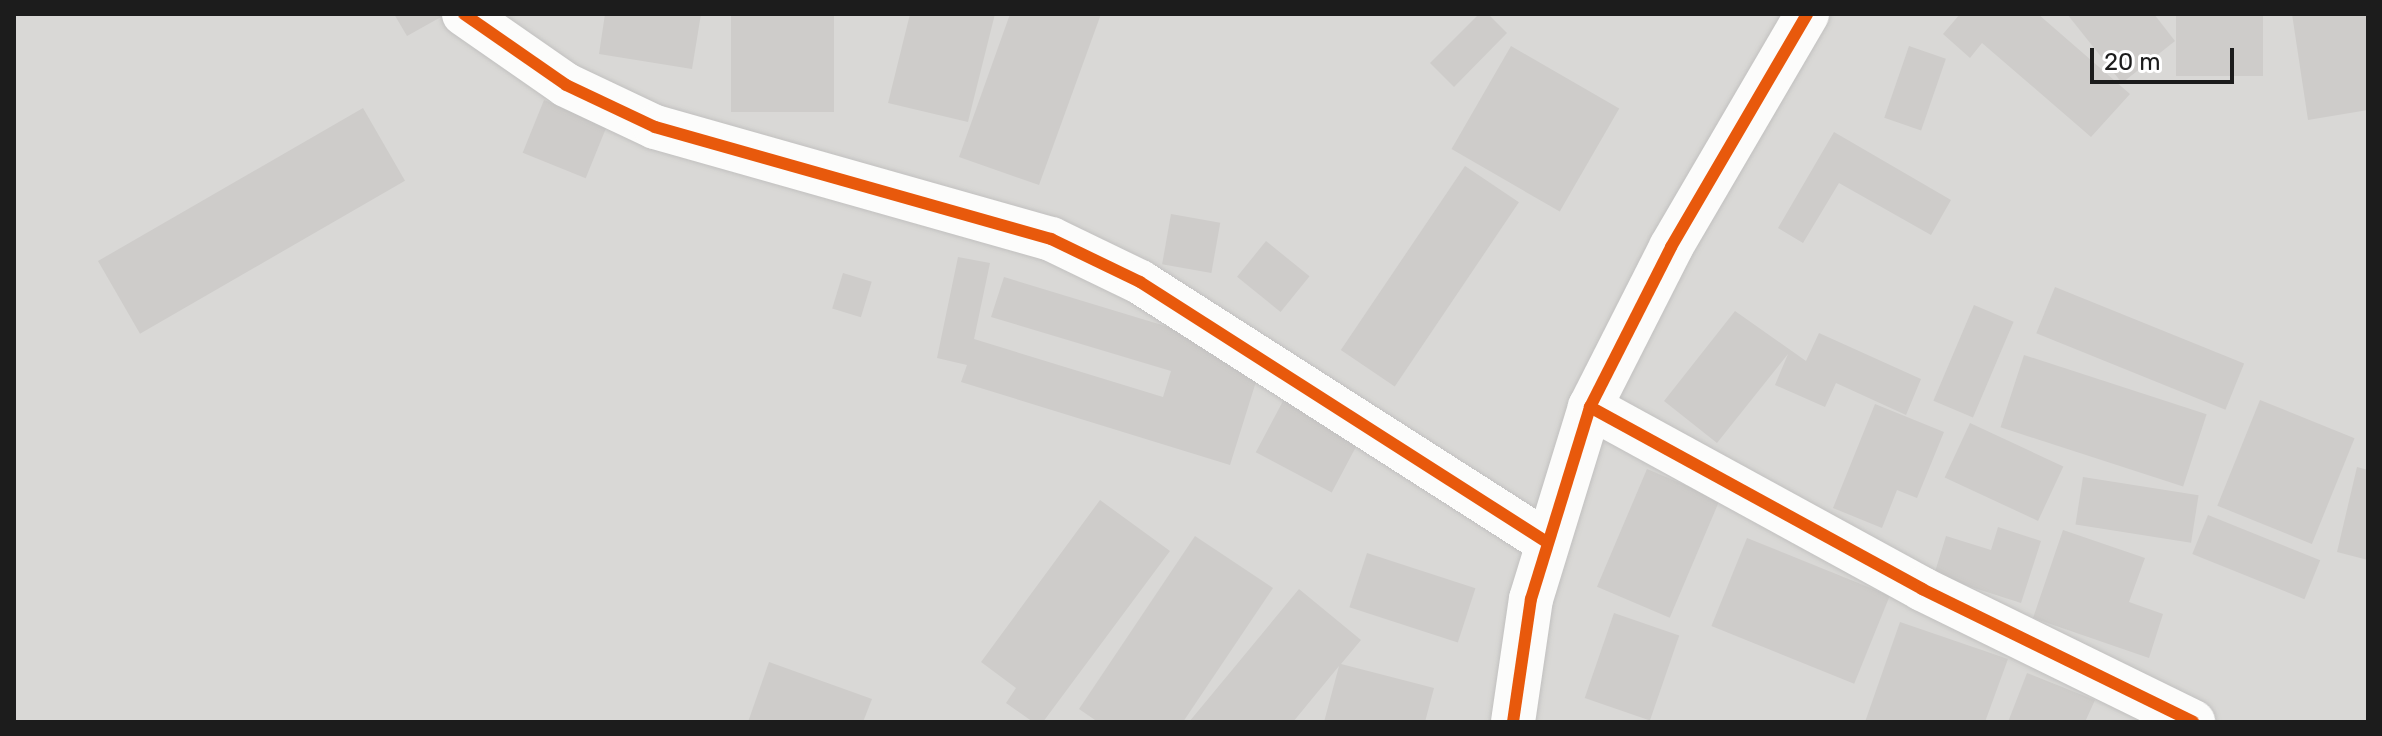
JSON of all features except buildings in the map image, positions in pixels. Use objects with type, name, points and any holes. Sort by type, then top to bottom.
[{"type":"street","points":[[464,14],[566,85],[655,127],[1051,239],[1140,282],[1546,542]]},
{"type":"street","points":[[1513,722],[1531,599],[1546,542],[1590,407],[1671,247],[1807,14]]},
{"type":"street","points":[[1590,407],[1922,589],[2193,722]]},
{"type":"shaded area","points":[[14,14],[2368,14],[2368,722],[14,722]]},
{"type":"cycle path","points":[[464,14],[566,85],[655,127],[1051,239],[1140,282],[1546,542]]},
{"type":"cycle path","points":[[1513,722],[1531,599],[1590,407],[1671,247],[1807,14]]},
{"type":"cycle path","points":[[1590,407],[1922,589],[2193,722]]}]
